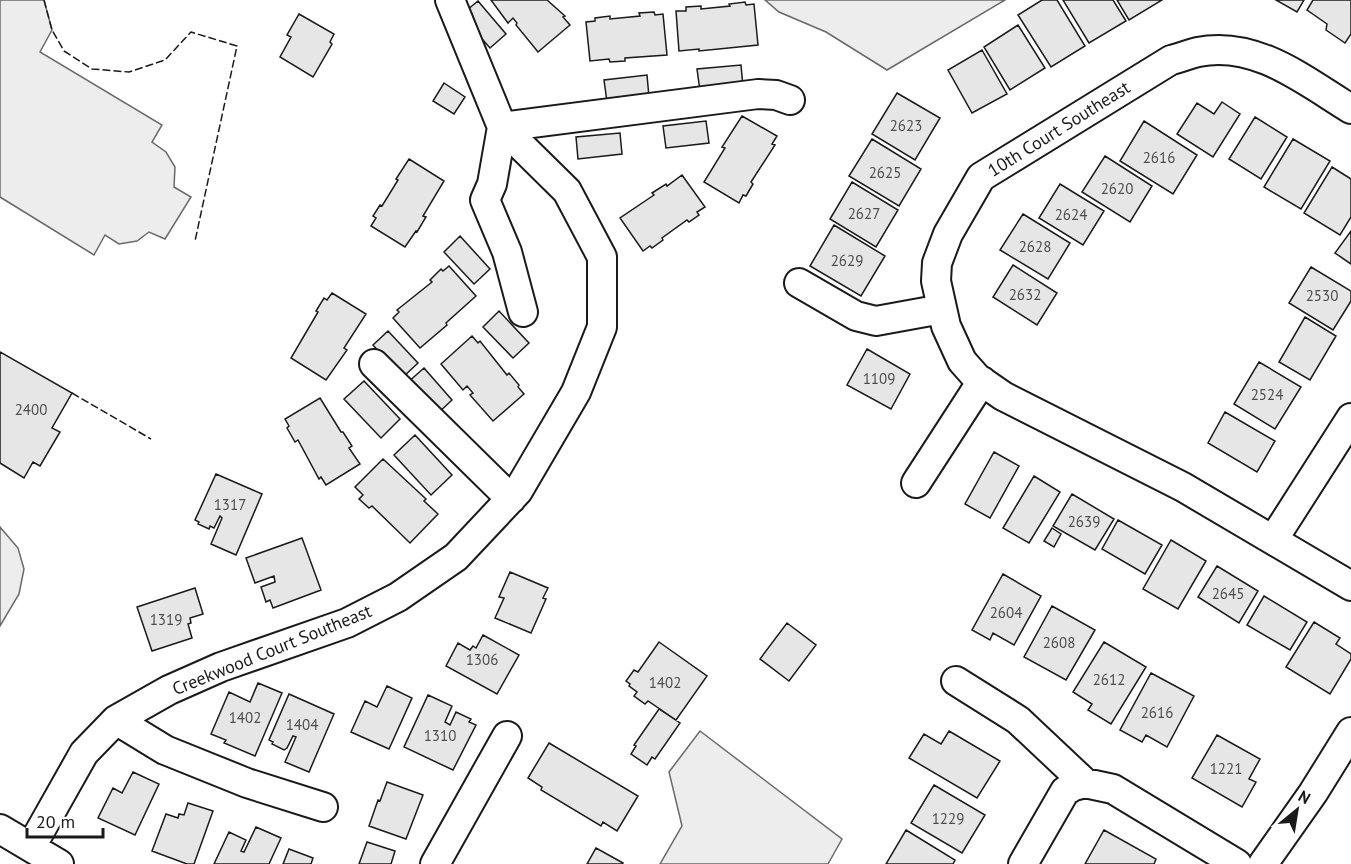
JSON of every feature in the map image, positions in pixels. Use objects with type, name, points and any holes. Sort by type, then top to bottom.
[{"type":"street","name":"Creekwood Court Southeast","points":[[31,847],[84,753],[116,720],[170,690],[221,667],[347,623],[398,597],[456,557],[518,490],[576,392],[602,327],[602,257],[567,191],[502,127],[450,0]]},
{"type":"street","name":"10th Court Southeast","points":[[1351,109],[1278,64],[1248,54],[1225,50],[1199,52],[1171,60],[981,177],[948,234],[937,263],[936,281],[946,326],[962,361],[982,381],[1003,396],[1183,487],[1351,586]]},
{"type":"street","points":[[522,312],[507,252],[484,200],[492,183],[502,127],[758,94],[776,95],[790,100]]},
{"type":"street","points":[[799,283],[856,316],[876,321],[942,309]]},
{"type":"street","points":[[374,364],[511,499]]},
{"type":"street","points":[[916,483],[982,381]]},
{"type":"street","points":[[1273,540],[1351,418]]},
{"type":"street","points":[[956,681],[1018,720],[1085,783]]},
{"type":"street","points":[[116,720],[165,750],[247,783],[323,807]]},
{"type":"street","points":[[1263,864],[1313,793],[1351,732]]},
{"type":"street","points":[[435,864],[507,736]]},
{"type":"street","points":[[1023,864],[1065,791],[1085,783],[1113,789],[1237,864]]},
{"type":"street","points":[[0,829],[59,864]]},
{"type":"shaded area","points":[[0,0],[44,0],[52,30],[40,52],[162,125],[152,142],[166,152],[175,167],[174,187],[191,197],[165,239],[149,232],[137,241],[119,244],[105,235],[94,255],[0,197]]},
{"type":"shaded area","points":[[765,0],[1005,0],[887,70],[826,32],[779,12]]},
{"type":"shaded area","points":[[0,527],[18,548],[24,569],[19,594],[0,626]]},
{"type":"shaded area","points":[[700,731],[842,839],[828,864],[660,864],[682,826],[669,772]]},
{"type":"building","points":[[491,0],[547,0],[565,16],[563,17],[570,25],[538,52],[513,18],[508,23]]},
{"type":"building","points":[[1042,0],[1057,0],[1085,46],[1051,67],[1018,15]]},
{"type":"building","points":[[1063,0],[1113,0],[1126,21],[1089,43]]},
{"type":"building","points":[[1117,0],[1162,0],[1129,20]]},
{"type":"building","points":[[1276,0],[1304,0],[1297,12]]},
{"type":"building","points":[[1313,0],[1351,0],[1351,34],[1345,43],[1326,30],[1327,24],[1307,10]]},
{"type":"building","points":[[478,1],[506,34],[490,48],[461,15]]},
{"type":"building","points":[[745,2],[746,5],[754,4],[758,45],[679,51],[676,11],[686,11],[686,7],[701,6],[701,9]]},
{"type":"building","points":[[654,12],[655,15],[663,14],[667,55],[625,58],[625,61],[610,62],[609,59],[590,61],[586,22],[595,21],[595,18],[640,16],[639,13]]},
{"type":"building","points":[[299,14],[334,34],[330,42],[332,44],[313,77],[280,57],[291,37],[287,35]]},
{"type":"building","points":[[1018,25],[1045,68],[1010,90],[984,47]]},
{"type":"building","points":[[982,50],[1007,94],[972,113],[948,70]]},
{"type":"building","points":[[741,65],[743,87],[700,91],[697,69]]},
{"type":"building","points":[[647,75],[649,97],[607,102],[604,80]]},
{"type":"building","points":[[444,83],[465,97],[454,114],[433,101]]},
{"type":"building","points":[[897,93],[940,118],[915,160],[872,134]]},
{"type":"building","points":[[1222,102],[1240,114],[1213,157],[1177,134],[1197,103],[1214,114]]},
{"type":"building","points":[[742,116],[777,136],[772,144],[775,145],[751,182],[753,184],[739,203],[704,182],[725,148],[722,147]]},
{"type":"building","points":[[1255,117],[1287,137],[1261,179],[1229,159]]},
{"type":"building","points":[[706,121],[709,143],[666,148],[663,126]]},
{"type":"building","points":[[1144,121],[1197,155],[1173,194],[1120,161]]},
{"type":"building","points":[[620,133],[622,154],[578,159],[576,137]]},
{"type":"building","points":[[872,139],[921,169],[899,206],[849,176]]},
{"type":"building","points":[[1293,139],[1330,161],[1301,209],[1264,187]]},
{"type":"building","points":[[1105,156],[1152,186],[1130,222],[1082,192]]},
{"type":"building","points":[[409,159],[444,181],[423,216],[426,217],[405,247],[371,226],[376,218],[373,216],[380,205],[382,206]]},
{"type":"building","points":[[1332,167],[1351,179],[1351,217],[1340,235],[1304,213]]},
{"type":"building","points":[[682,175],[705,207],[697,212],[699,215],[689,222],[687,220],[652,248],[650,246],[643,251],[620,218],[654,195],[652,193]]},
{"type":"building","points":[[852,182],[898,210],[876,247],[830,219]]},
{"type":"building","points":[[1060,184],[1104,211],[1083,245],[1039,218]]},
{"type":"building","points":[[1023,214],[1070,243],[1048,279],[1000,250]]},
{"type":"building","points":[[834,225],[885,256],[861,296],[810,266]]},
{"type":"building","points":[[1351,231],[1351,264],[1335,253]]},
{"type":"building","points":[[460,236],[490,269],[474,284],[444,252]]},
{"type":"building","points":[[1013,265],[1057,293],[1037,325],[993,297]]},
{"type":"building","points":[[449,266],[476,296],[420,348],[393,318],[399,312],[397,310],[432,282],[430,280],[441,269],[443,271]]},
{"type":"building","points":[[1311,267],[1351,291],[1351,301],[1333,330],[1289,303]]},
{"type":"building","points":[[332,293],[366,314],[344,348],[347,350],[326,380],[291,358],[324,298],[327,300]]},
{"type":"building","points":[[499,311],[529,343],[513,358],[483,327]]},
{"type":"building","points":[[1305,317],[1336,336],[1310,380],[1279,362]]},
{"type":"building","points":[[388,331],[418,363],[402,378],[373,345]]},
{"type":"building","points":[[472,336],[478,343],[480,341],[507,375],[509,373],[524,394],[493,421],[470,395],[473,393],[467,386],[463,390],[441,364]]},
{"type":"building","points":[[867,349],[910,374],[891,409],[847,385]]},
{"type":"building","points":[[0,352],[72,393],[52,428],[60,432],[40,466],[33,462],[24,478],[0,463]]},
{"type":"building","points":[[1259,362],[1301,387],[1275,429],[1234,404]]},
{"type":"building","points":[[424,368],[452,400],[436,415],[407,383]]},
{"type":"building","points":[[364,381],[400,419],[381,438],[344,399]]},
{"type":"building","points":[[320,398],[352,446],[349,448],[360,464],[326,485],[321,477],[319,479],[298,440],[295,442],[285,419]]},
{"type":"building","points":[[1225,412],[1275,441],[1257,472],[1208,443]]},
{"type":"building","points":[[415,435],[452,475],[431,495],[394,455]]},
{"type":"building","points":[[994,452],[1019,466],[990,518],[965,504]]},
{"type":"building","points":[[383,459],[426,499],[424,501],[438,514],[410,543],[372,506],[369,508],[359,499],[363,495],[355,487]]},
{"type":"building","points":[[216,474],[262,494],[236,555],[211,544],[222,518],[220,516],[214,528],[210,526],[209,529],[195,520]]},
{"type":"building","points":[[1034,476],[1060,492],[1029,543],[1003,528]]},
{"type":"building","points":[[1072,494],[1114,519],[1095,550],[1053,526]]},
{"type":"building","points":[[1118,520],[1162,545],[1145,574],[1102,549]]},
{"type":"building","points":[[1052,528],[1061,534],[1054,547],[1044,541]]},
{"type":"building","points":[[302,538],[321,590],[273,608],[270,600],[266,602],[261,587],[275,582],[274,576],[255,583],[246,558]]},
{"type":"building","points":[[1171,540],[1206,561],[1178,609],[1143,589]]},
{"type":"building","points":[[1217,566],[1258,591],[1239,623],[1198,597]]},
{"type":"building","points":[[510,572],[548,588],[543,598],[546,599],[531,633],[495,618],[504,598],[499,597]]},
{"type":"building","points":[[1003,574],[1041,596],[1014,645],[993,633],[990,640],[972,630]]},
{"type":"building","points":[[195,588],[203,614],[190,618],[191,623],[188,624],[192,638],[152,651],[137,607]]},
{"type":"building","points":[[1264,596],[1307,622],[1290,650],[1247,625]]},
{"type":"building","points":[[1052,606],[1095,630],[1066,680],[1024,657]]},
{"type":"building","points":[[1314,622],[1340,638],[1336,644],[1351,654],[1351,659],[1330,694],[1286,667]]},
{"type":"building","points":[[787,623],[816,645],[789,681],[760,659]]},
{"type":"building","points":[[483,635],[519,655],[497,694],[446,666],[458,643],[470,650],[473,646],[476,648]]},
{"type":"building","points":[[659,642],[707,676],[676,720],[648,701],[645,704],[634,696],[637,692],[626,681],[634,670],[638,672]]},
{"type":"building","points":[[1104,642],[1146,667],[1111,724],[1088,710],[1092,704],[1073,692]]},
{"type":"building","points":[[1151,673],[1194,696],[1167,747],[1146,735],[1142,742],[1120,730]]},
{"type":"building","points":[[258,683],[282,693],[255,756],[224,743],[226,740],[211,734],[229,692],[250,702]]},
{"type":"building","points":[[387,686],[412,698],[389,749],[351,732],[365,701],[377,707]]},
{"type":"building","points":[[289,694],[334,714],[309,772],[285,762],[296,737],[293,736],[284,750],[269,740]]},
{"type":"building","points":[[428,695],[452,706],[445,722],[450,725],[456,712],[471,719],[469,722],[476,725],[453,770],[404,747]]},
{"type":"building","points":[[659,709],[680,723],[655,759],[652,757],[647,765],[631,754],[636,746],[634,745]]},
{"type":"building","points":[[949,731],[1000,761],[977,798],[909,758],[924,734],[941,744]]},
{"type":"building","points":[[1217,735],[1260,759],[1249,779],[1256,782],[1242,807],[1192,778]]},
{"type":"building","points":[[549,743],[638,796],[617,831],[603,822],[601,826],[541,790],[542,787],[528,778]]},
{"type":"building","points":[[133,772],[159,784],[135,835],[98,818],[113,788],[122,793]]},
{"type":"building","points":[[387,782],[423,795],[406,839],[369,826]]},
{"type":"building","points":[[934,785],[985,815],[962,853],[911,823]]},
{"type":"building","points":[[188,803],[213,811],[194,864],[187,864],[152,851],[166,814],[178,818],[179,814],[184,815]]},
{"type":"building","points":[[256,827],[281,838],[269,864],[214,864],[229,832],[246,840],[241,851],[244,852]]},
{"type":"building","points":[[906,830],[955,860],[953,864],[886,864]]},
{"type":"building","points":[[1104,830],[1156,859],[1154,864],[1085,864]]},
{"type":"building","points":[[367,842],[395,851],[391,864],[359,864]]},
{"type":"building","points":[[596,848],[623,863],[587,864]]},
{"type":"building","points":[[289,849],[313,858],[311,864],[283,864]]},
{"type":"fence","points":[[44,0],[52,30],[64,51],[92,69],[129,72],[165,60],[191,32],[237,46],[195,241]]},
{"type":"fence","points":[[72,393],[151,439]]}]
